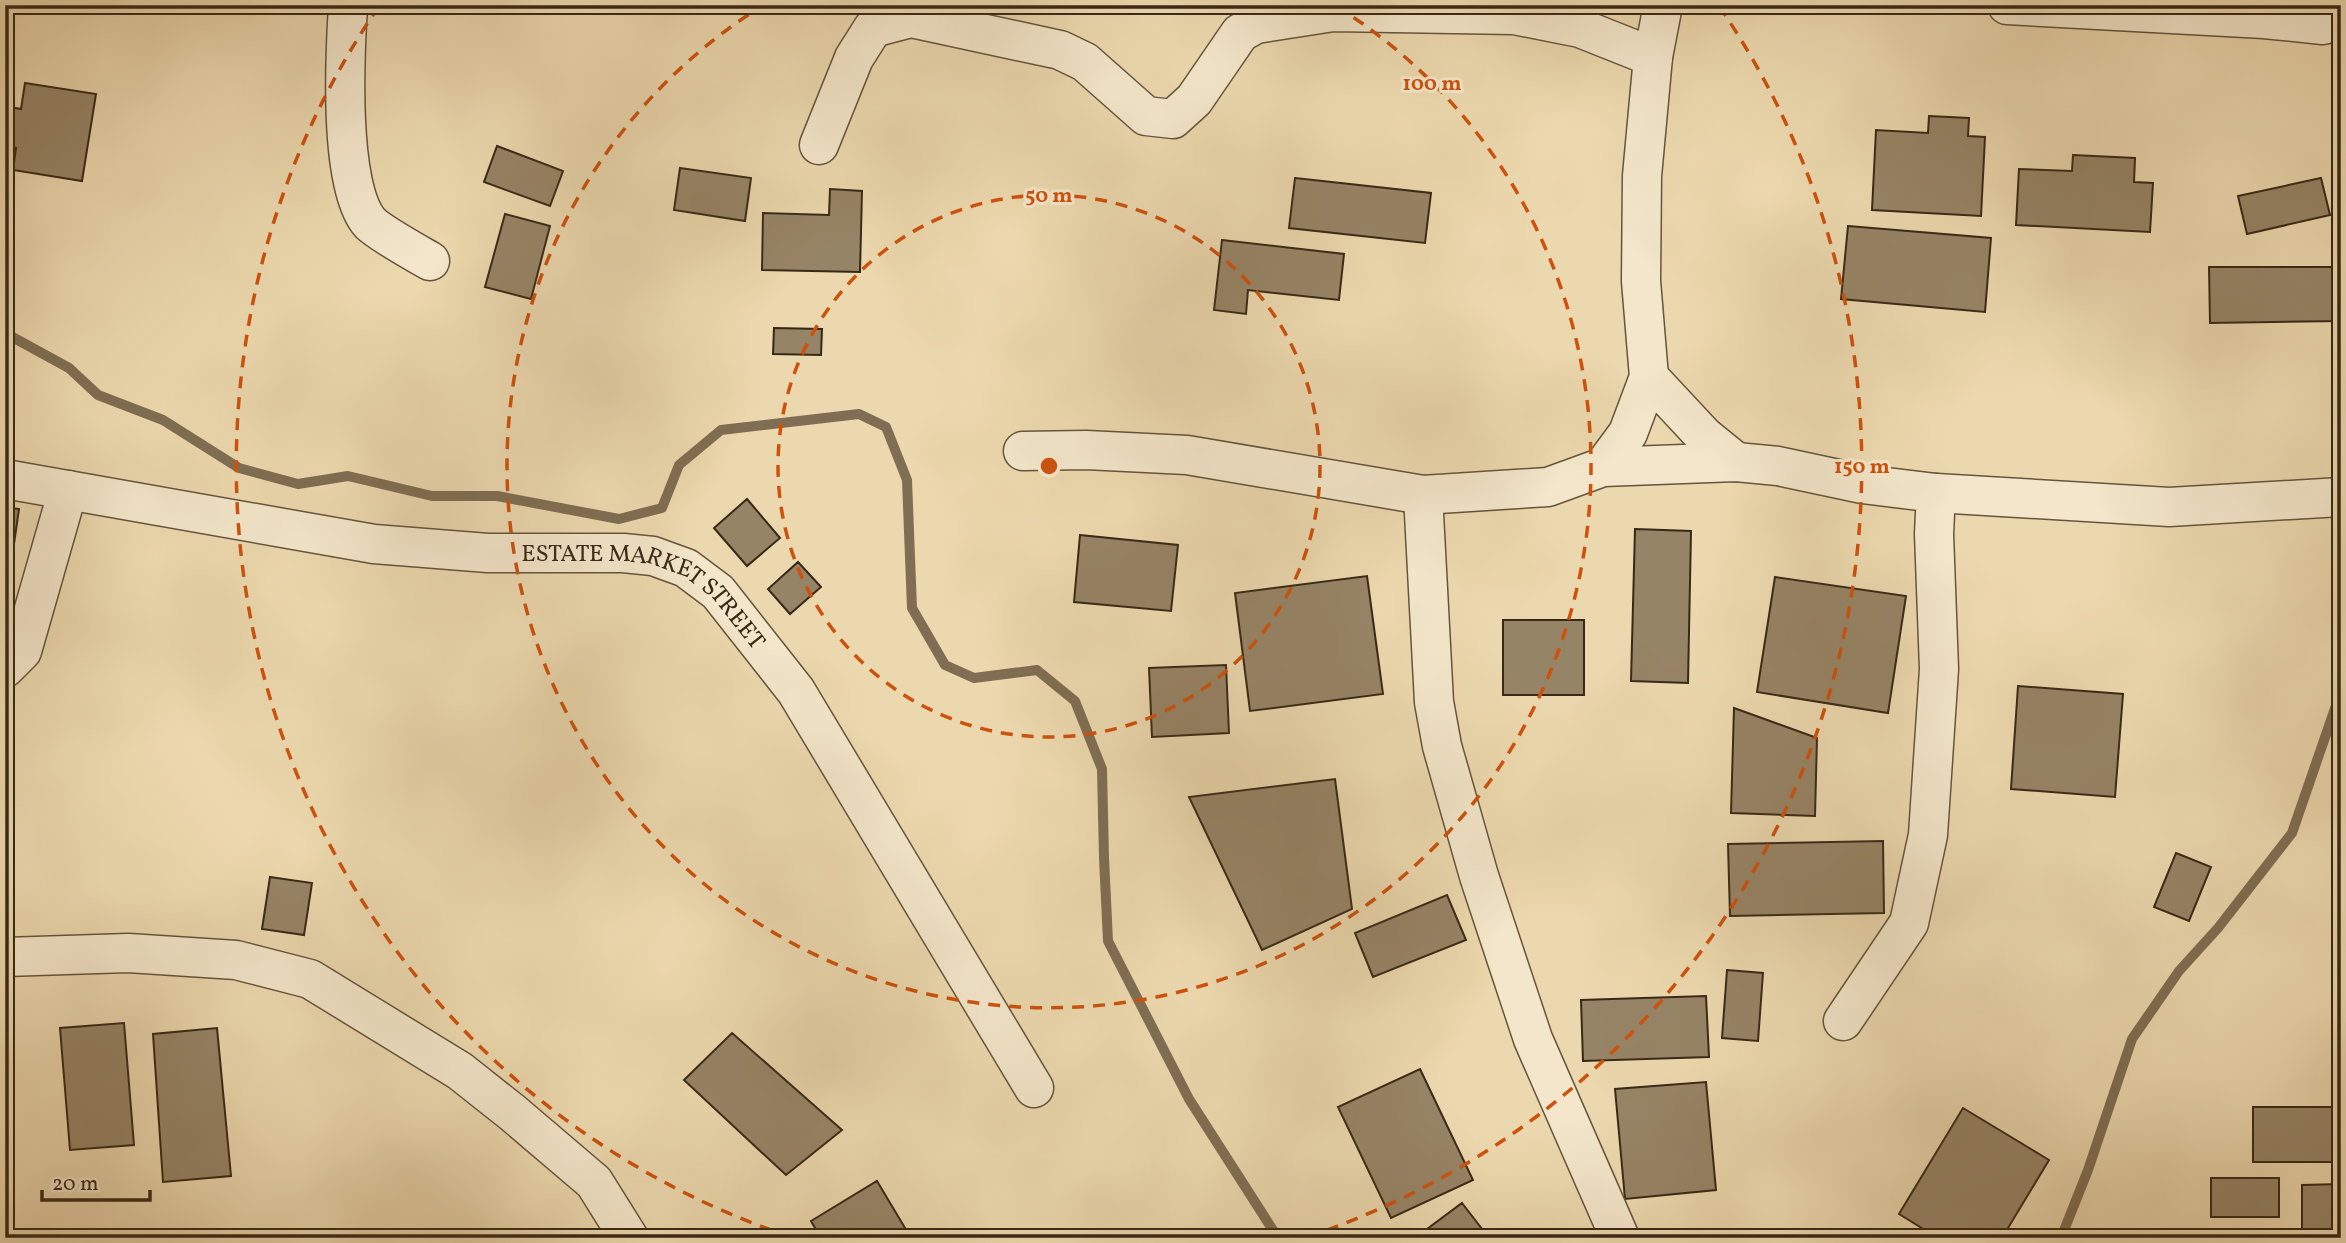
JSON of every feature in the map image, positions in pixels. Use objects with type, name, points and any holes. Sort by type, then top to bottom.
[{"type":"street","points":[[348,5],[346,138],[356,195],[370,223],[430,261]]},
{"type":"street","points":[[1603,467],[1628,433],[1649,377],[1641,281],[1642,176],[1653,57],[1663,5]]},
{"type":"street","points":[[2007,5],[2264,19],[2323,25],[2341,20]]},
{"type":"street","points":[[819,145],[854,58],[873,28],[911,18],[1060,50],[1085,62],[1146,116],[1173,119],[1194,100],[1240,33],[1256,24],[1333,12],[1514,15],[1580,28],[1653,57]]},
{"type":"street","points":[[1649,377],[1704,436],[1736,462]]},
{"type":"street","points":[[1023,451],[1086,450],[1187,455],[1423,495],[1548,487],[1603,467],[1736,462],[1777,466],[1862,484],[1936,493],[2169,507],[2341,496]]},
{"type":"street","name":"ESTATE MARKET STREET","points":[[5,479],[374,544],[488,553],[623,553],[653,556],[686,568],[718,592],[796,691],[1034,1088]]},
{"type":"street","points":[[5,668],[22,652],[68,490]]},
{"type":"street","points":[[1843,1021],[1909,923],[1928,835],[1939,669],[1934,534],[1936,493]]},
{"type":"street","points":[[1423,495],[1434,702],[1442,746],[1479,876],[1533,1039],[1620,1238]]},
{"type":"street","points":[[5,957],[128,953],[236,960],[310,979],[460,1071],[513,1113],[594,1182],[629,1238]]},
{"type":"building","points":[[25,83],[96,94],[82,181],[13,170],[16,148],[5,147],[5,137],[10,107],[21,109]]},
{"type":"building","points":[[1929,116],[1969,118],[1968,136],[1985,137],[1981,216],[1872,210],[1876,130],[1928,133]]},
{"type":"building","points":[[497,146],[563,171],[550,206],[484,182]]},
{"type":"building","points":[[2073,155],[2135,158],[2134,182],[2153,183],[2150,232],[2016,225],[2019,169],[2072,171]]},
{"type":"building","points":[[680,168],[751,178],[745,221],[674,210]]},
{"type":"building","points":[[1295,178],[1431,193],[1425,243],[1289,228]]},
{"type":"building","points":[[2321,178],[2330,215],[2247,234],[2238,196]]},
{"type":"building","points":[[830,189],[862,191],[860,272],[762,270],[763,213],[829,215]]},
{"type":"building","points":[[505,214],[550,226],[531,299],[485,287]]},
{"type":"building","points":[[1848,226],[1991,238],[1985,312],[1841,299]]},
{"type":"building","points":[[1222,240],[1344,254],[1339,300],[1248,290],[1246,314],[1214,310]]},
{"type":"building","points":[[2209,267],[2341,267],[2341,321],[2210,323]]},
{"type":"building","points":[[774,328],[822,329],[821,355],[773,354]]},
{"type":"building","points":[[747,499],[780,538],[747,566],[714,528]]},
{"type":"building","points":[[5,507],[19,509],[8,586],[5,585]]},
{"type":"building","points":[[1635,529],[1691,531],[1688,683],[1631,681]]},
{"type":"building","points":[[1080,535],[1178,545],[1171,611],[1074,602]]},
{"type":"building","points":[[798,562],[821,587],[790,614],[768,589]]},
{"type":"building","points":[[1367,576],[1383,694],[1250,711],[1235,593]]},
{"type":"building","points":[[1775,577],[1906,596],[1888,713],[1757,692]]},
{"type":"building","points":[[1503,620],[1584,620],[1584,695],[1503,695]]},
{"type":"building","points":[[1226,665],[1229,733],[1152,737],[1149,668]]},
{"type":"building","points":[[2018,686],[2123,694],[2115,797],[2011,789]]},
{"type":"building","points":[[1734,708],[1817,738],[1815,816],[1731,813]]},
{"type":"building","points":[[1335,779],[1352,909],[1262,950],[1189,797]]},
{"type":"building","points":[[1883,841],[1884,913],[1730,916],[1728,844]]},
{"type":"building","points":[[2176,853],[2211,867],[2189,921],[2154,907]]},
{"type":"building","points":[[270,877],[312,883],[304,935],[262,929]]},
{"type":"building","points":[[1447,895],[1466,940],[1373,977],[1355,933]]},
{"type":"building","points":[[1727,970],[1763,973],[1758,1041],[1722,1038]]},
{"type":"building","points":[[1706,996],[1709,1057],[1583,1061],[1581,1000]]},
{"type":"building","points":[[124,1023],[134,1145],[70,1150],[60,1028]]},
{"type":"building","points":[[217,1028],[231,1176],[163,1182],[153,1034]]},
{"type":"building","points":[[732,1033],[842,1130],[786,1175],[684,1080]]},
{"type":"building","points":[[1420,1069],[1473,1180],[1391,1218],[1338,1107]]},
{"type":"building","points":[[1706,1082],[1716,1190],[1625,1199],[1615,1089]]},
{"type":"building","points":[[2253,1107],[2341,1107],[2341,1162],[2253,1162]]},
{"type":"building","points":[[1963,1108],[2049,1160],[2002,1238],[1938,1238],[1899,1214]]},
{"type":"building","points":[[2211,1178],[2279,1178],[2279,1217],[2211,1217]]},
{"type":"building","points":[[877,1181],[911,1238],[821,1238],[811,1221]]},
{"type":"building","points":[[2341,1184],[2341,1238],[2302,1238],[2302,1185]]},
{"type":"building","points":[[1462,1203],[1489,1238],[1415,1238]]},
{"type":"building","points":[[405,1232],[405,1238],[374,1238],[373,1235]]},
{"type":"waterway","points":[[5,333],[69,368],[98,395],[163,420],[239,468],[298,484],[348,476],[432,496],[497,496],[619,519],[662,508],[679,465],[721,430],[859,414],[886,427],[907,480],[912,608],[945,665],[974,678],[1037,670],[1075,701],[1102,769],[1108,941],[1189,1099],[1278,1238]]},
{"type":"waterway","points":[[2061,1238],[2088,1170],[2132,1039],[2179,971],[2218,928],[2292,833],[2341,691]]}]
